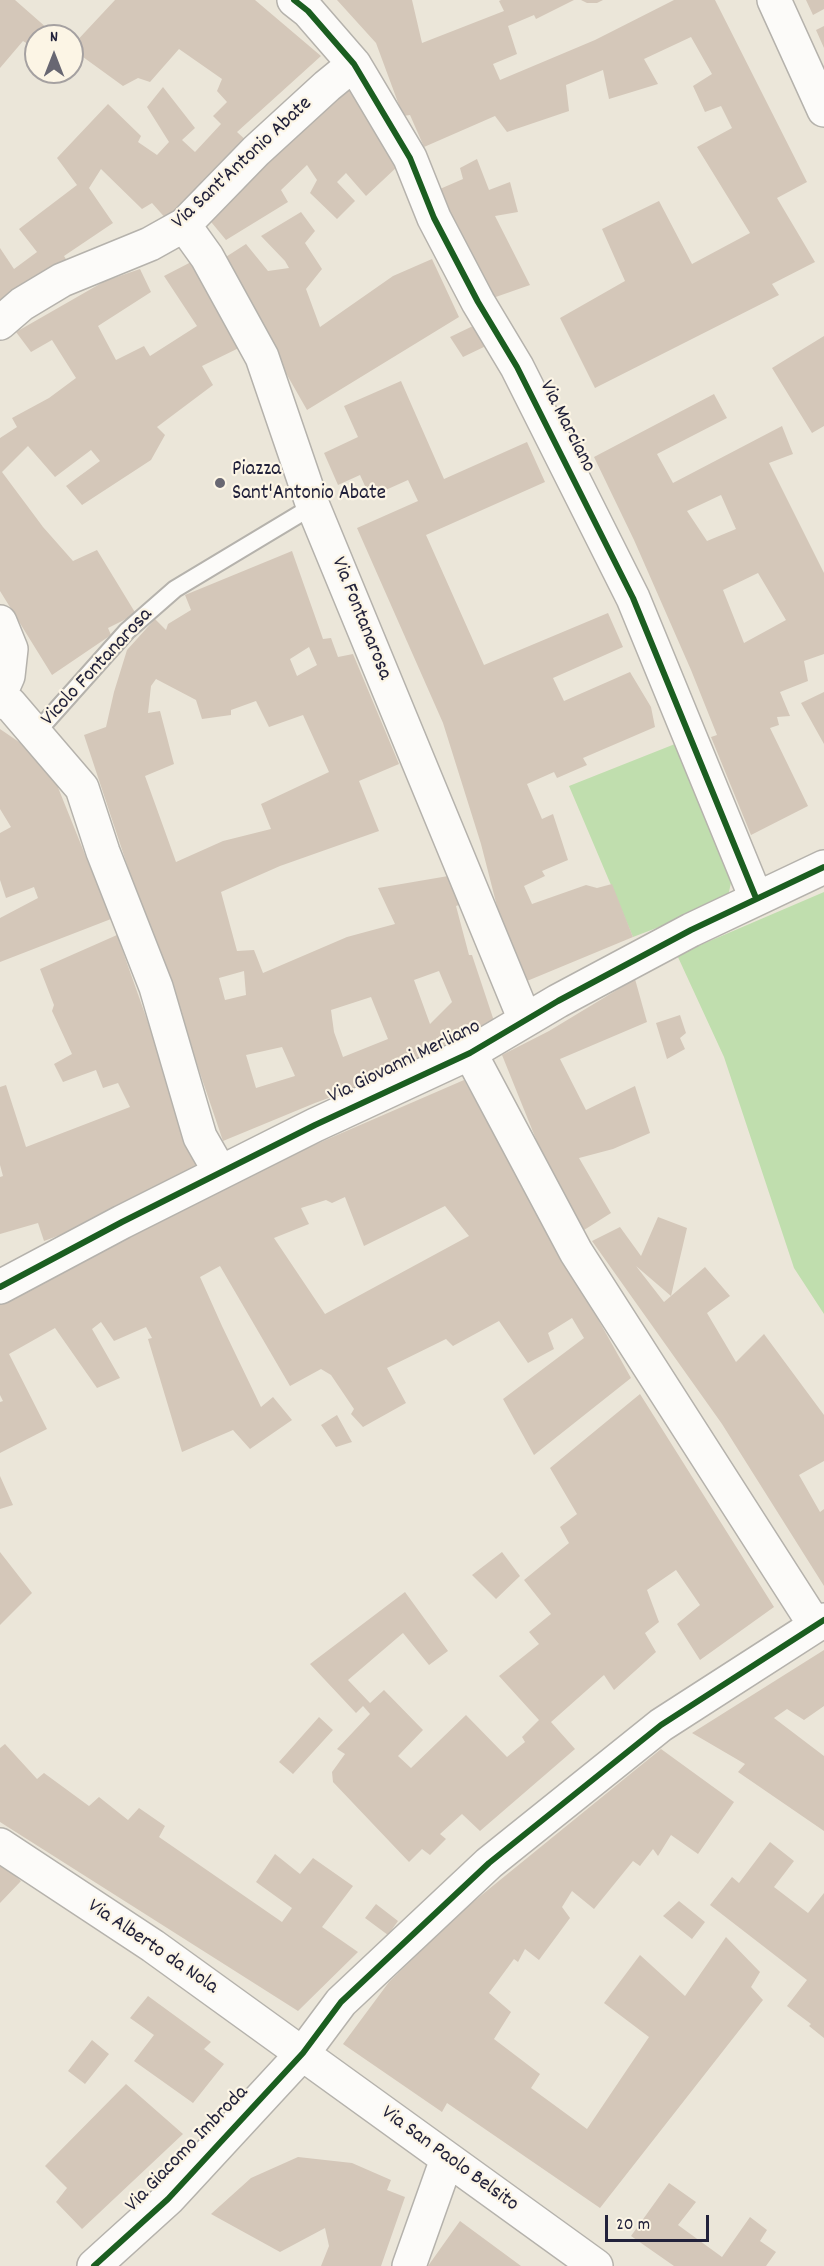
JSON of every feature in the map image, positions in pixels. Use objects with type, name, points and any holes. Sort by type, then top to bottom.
[{"type":"street","name":"Via Marciano","points":[[294,0],[308,11],[354,64],[410,158],[434,218],[478,302],[517,367],[633,598],[756,898]]},
{"type":"street","points":[[774,0],[824,110]]},
{"type":"street","name":"Via Sant'Antonio Abate","points":[[0,323],[22,304],[62,280],[150,244],[184,225],[256,151],[354,64]]},
{"type":"street","name":"Via Fontanarosa","points":[[184,225],[207,257],[262,357],[313,506],[525,1020]]},
{"type":"street","points":[[0,622],[12,649],[8,676],[0,694]]},
{"type":"street","points":[[0,702],[10,704],[82,788],[103,852],[156,987],[200,1137],[220,1172]]},
{"type":"street","name":"Via Giovanni Merliano","points":[[0,1287],[220,1172],[470,1053],[578,990],[756,898],[824,867]]},
{"type":"street","points":[[470,1053],[576,1252],[819,1623]]},
{"type":"street","name":"Via Giacomo Imbroda","points":[[94,2266],[168,2199],[303,2053],[341,2002],[489,1863],[661,1725],[819,1623]]},
{"type":"street","name":"Via Alberto da Nola","points":[[0,1845],[153,1946],[303,2053]]},
{"type":"street","name":"Via San Paolo Belsito","points":[[303,2053],[596,2266]]},
{"type":"street","points":[[409,2266],[447,2159]]},
{"type":"lane","name":"Vicolo Fontanarosa","points":[[35,734],[127,631],[175,589],[313,506]]},
{"type":"green space","points":[[680,742],[734,869],[727,901],[633,937],[569,786]]},
{"type":"green space","points":[[824,892],[824,1314],[794,1268],[724,1057],[677,955]]},
{"type":"building","points":[[0,0],[15,0],[42,24],[24,24],[24,42],[0,68]]},
{"type":"building","points":[[115,0],[255,0],[321,56],[237,132],[250,144],[168,221],[152,203],[142,209],[101,169],[89,188],[113,223],[64,256],[71,267],[0,308],[0,248],[14,269],[37,252],[19,229],[77,185],[57,158],[108,104],[141,136],[138,142],[157,155],[169,142],[147,107],[163,87],[195,128],[182,140],[195,152],[221,124],[213,116],[227,102],[217,91],[222,79],[179,49],[150,82],[138,78],[123,86],[84,58],[84,33]]},
{"type":"building","points":[[337,0],[412,0],[422,43],[504,11],[499,1],[501,0],[574,0],[536,19],[534,15],[508,26],[517,54],[493,64],[500,80],[595,40],[674,0],[715,0],[807,182],[777,198],[815,262],[772,284],[779,295],[595,388],[560,318],[625,281],[602,229],[659,201],[692,264],[750,233],[697,147],[732,128],[721,106],[705,112],[693,86],[712,74],[691,37],[644,59],[658,84],[609,99],[603,70],[566,85],[569,111],[507,132],[495,116],[424,147],[410,115],[403,116],[376,43]]},
{"type":"building","points":[[581,0],[603,0],[597,3],[587,3]]},
{"type":"building","points":[[806,0],[824,0],[824,9],[813,15]]},
{"type":"building","points":[[824,26],[824,48],[816,30]]},
{"type":"building","points":[[350,84],[398,166],[366,196],[346,173],[337,182],[355,201],[337,219],[310,193],[317,180],[307,165],[281,190],[288,202],[226,240],[207,217]]},
{"type":"building","points":[[477,159],[489,190],[510,182],[518,212],[495,216],[530,285],[490,299],[433,192],[463,179],[460,168]]},
{"type":"building","points":[[301,212],[315,231],[305,243],[322,269],[306,289],[320,327],[393,276],[432,259],[459,317],[307,410],[234,282],[218,262],[246,244],[268,271],[289,268],[261,236]]},
{"type":"building","points":[[195,260],[247,344],[202,366],[213,385],[157,427],[165,435],[151,460],[82,505],[66,486],[100,461],[91,450],[55,477],[28,446],[2,472],[43,527],[73,561],[97,550],[136,614],[108,628],[111,635],[52,675],[0,591],[0,438],[17,427],[12,418],[49,398],[76,378],[52,340],[31,352],[16,332],[105,281],[140,269],[151,292],[98,326],[116,360],[144,346],[150,356],[197,326],[164,276]]},
{"type":"building","points":[[475,325],[488,345],[463,357],[450,337]]},
{"type":"building","points":[[824,336],[824,426],[812,433],[772,368]]},
{"type":"building","points":[[401,381],[444,479],[527,442],[545,482],[426,535],[484,665],[608,613],[623,647],[553,678],[564,701],[630,672],[651,707],[655,727],[583,758],[587,765],[557,778],[554,772],[527,784],[542,819],[553,814],[568,860],[542,871],[545,876],[524,886],[532,904],[586,885],[597,888],[612,884],[633,937],[527,981],[500,918],[481,844],[443,723],[357,528],[418,501],[408,480],[370,497],[360,475],[338,485],[324,453],[358,437],[344,406]]},
{"type":"building","points":[[714,394],[727,418],[657,454],[673,483],[782,426],[793,454],[769,463],[824,573],[824,654],[804,661],[808,681],[780,692],[790,716],[777,717],[779,725],[770,728],[808,806],[751,835],[711,737],[717,735],[691,670],[634,540],[594,457]],"holes":[[[721,495],[736,529],[707,541],[687,511]],[[758,573],[786,620],[744,643],[723,590]]]},
{"type":"building","points":[[292,551],[323,639],[331,638],[338,657],[353,654],[399,764],[359,781],[379,831],[280,866],[221,892],[237,951],[254,950],[263,973],[347,937],[395,924],[378,888],[460,874],[467,902],[456,906],[469,955],[472,955],[495,1024],[421,1064],[315,1103],[223,1141],[163,964],[143,913],[84,735],[106,727],[127,650],[155,619],[166,630],[168,624],[191,610],[185,595]],"holes":[[[309,647],[317,665],[297,676],[290,659]],[[156,679],[196,700],[202,719],[231,715],[231,710],[256,701],[269,727],[303,715],[329,772],[261,804],[271,829],[223,841],[176,862],[145,776],[174,764],[160,711],[148,713],[151,686]],[[244,971],[246,995],[225,1000],[219,978]],[[439,971],[452,1002],[430,1024],[414,980]],[[371,997],[388,1039],[343,1057],[334,1032],[331,1010]],[[282,1047],[295,1076],[256,1088],[246,1055]]]},
{"type":"building","points":[[824,692],[824,744],[801,703]]},
{"type":"building","points":[[0,729],[19,742],[55,780],[111,919],[0,962],[0,918],[38,898],[34,887],[6,898],[0,880],[0,833],[11,827],[0,809]]},
{"type":"building","points":[[117,935],[200,1169],[74,1230],[44,1241],[38,1223],[0,1234],[0,1177],[3,1176],[0,1165],[0,1087],[6,1085],[26,1147],[130,1107],[118,1083],[103,1088],[96,1070],[63,1082],[54,1064],[72,1054],[52,1011],[54,1005],[40,969]]},
{"type":"building","points":[[635,979],[647,1022],[560,1059],[586,1110],[635,1086],[650,1133],[613,1149],[579,1158],[611,1213],[584,1230],[546,1164],[502,1055],[549,1031]]},
{"type":"building","points":[[680,1015],[686,1033],[680,1038],[685,1049],[667,1059],[656,1023]]},
{"type":"building","points":[[464,1080],[631,1378],[534,1455],[503,1399],[584,1338],[572,1318],[548,1333],[554,1349],[528,1363],[499,1321],[453,1346],[446,1339],[387,1368],[406,1403],[363,1427],[351,1414],[354,1409],[331,1375],[321,1369],[290,1386],[220,1266],[200,1277],[222,1326],[261,1407],[273,1397],[292,1420],[250,1449],[233,1430],[182,1452],[148,1339],[152,1338],[146,1327],[114,1341],[101,1322],[92,1329],[120,1378],[97,1388],[55,1328],[9,1354],[47,1429],[0,1453],[0,1402],[3,1401],[0,1395],[0,1303],[231,1181]],"holes":[[[345,1197],[364,1246],[445,1206],[469,1236],[325,1314],[274,1238],[309,1224],[301,1208],[326,1200],[332,1203]]]},
{"type":"building","points":[[658,1217],[687,1228],[671,1296],[705,1267],[730,1296],[707,1313],[736,1362],[764,1334],[824,1415],[824,1461],[799,1475],[820,1512],[824,1509],[824,1586],[722,1424],[592,1241],[620,1227],[641,1256]],"holes":[[[636,1266],[671,1296],[664,1302]]]},
{"type":"building","points":[[640,1394],[774,1607],[700,1660],[677,1624],[700,1605],[676,1570],[647,1590],[659,1622],[645,1633],[656,1652],[614,1690],[604,1675],[551,1722],[575,1749],[480,1831],[462,1814],[440,1834],[446,1839],[430,1855],[422,1849],[409,1862],[333,1782],[332,1772],[345,1754],[337,1749],[370,1714],[363,1706],[356,1713],[310,1664],[405,1592],[448,1651],[429,1665],[403,1633],[348,1680],[370,1703],[384,1690],[423,1730],[398,1756],[411,1768],[466,1715],[507,1757],[525,1742],[522,1737],[539,1720],[499,1676],[539,1644],[529,1632],[551,1614],[524,1580],[569,1543],[560,1527],[577,1514],[550,1468]]},
{"type":"building","points":[[337,1415],[352,1442],[336,1447],[321,1425]]},
{"type":"building","points":[[0,1476],[13,1505],[0,1509]]},
{"type":"building","points":[[0,1552],[32,1593],[0,1625]]},
{"type":"building","points":[[502,1552],[520,1576],[496,1599],[472,1575]]},
{"type":"building","points":[[824,1650],[824,1706],[804,1720],[787,1709],[774,1718],[824,1756],[824,1831],[738,1772],[745,1764],[692,1733]]},
{"type":"building","points":[[319,1717],[333,1730],[293,1774],[279,1762]]},
{"type":"building","points":[[5,1744],[37,1779],[44,1773],[89,1806],[99,1797],[128,1820],[139,1808],[165,1826],[159,1837],[282,1922],[292,1908],[256,1882],[275,1854],[300,1874],[313,1858],[353,1886],[322,1927],[358,1952],[298,2011],[0,1822],[0,1748]]},
{"type":"building","points":[[661,1749],[734,1802],[698,1854],[671,1835],[658,1856],[653,1849],[640,1866],[633,1861],[594,1909],[572,1891],[562,1907],[570,1918],[539,1960],[525,1949],[518,1962],[514,1959],[489,1993],[511,2012],[494,2039],[540,2074],[531,2088],[587,2129],[649,2037],[604,2003],[640,1955],[685,1996],[726,1937],[760,1972],[751,1987],[763,2000],[600,2208],[447,2103],[442,2112],[343,2044],[389,1982],[462,1911]]},
{"type":"building","points":[[770,1842],[794,1861],[774,1887],[808,1913],[824,1893],[824,2038],[809,2026],[811,2024],[787,2006],[807,1980],[710,1905],[732,1877],[739,1883]]},
{"type":"building","points":[[0,1862],[21,1881],[0,1903]]},
{"type":"building","points":[[679,1901],[705,1922],[692,1939],[663,1916]]},
{"type":"building","points":[[376,1904],[398,1921],[388,1935],[365,1918]]},
{"type":"building","points":[[148,1996],[211,2042],[204,2049],[224,2064],[193,2103],[134,2061],[154,2035],[130,2018]]},
{"type":"building","points":[[92,2040],[109,2054],[85,2084],[68,2071]]},
{"type":"building","points":[[126,2084],[183,2134],[82,2229],[56,2202],[67,2188],[45,2166]]},
{"type":"building","points":[[298,2157],[352,2163],[391,2180],[387,2190],[405,2197],[381,2266],[321,2266],[329,2246],[325,2228],[280,2252],[211,2214],[251,2178]]},
{"type":"building","points":[[669,2183],[696,2202],[678,2225],[722,2257],[750,2217],[767,2230],[760,2241],[776,2252],[766,2266],[674,2266],[631,2236]]},
{"type":"building","points":[[460,2221],[521,2266],[428,2266]]},
{"type":"cycle path","points":[[294,0],[308,11],[354,64],[410,158],[434,218],[478,302],[517,367],[633,598],[756,898]]},
{"type":"cycle path","points":[[0,1287],[122,1222],[315,1125],[470,1053],[558,1001],[691,930],[824,867]]},
{"type":"cycle path","points":[[94,2266],[168,2199],[303,2053],[341,2002],[489,1863],[661,1725],[824,1620]]},
{"type":"place","name":"Piazza Sant'Antonio Abate","points":[[220,483]]}]
